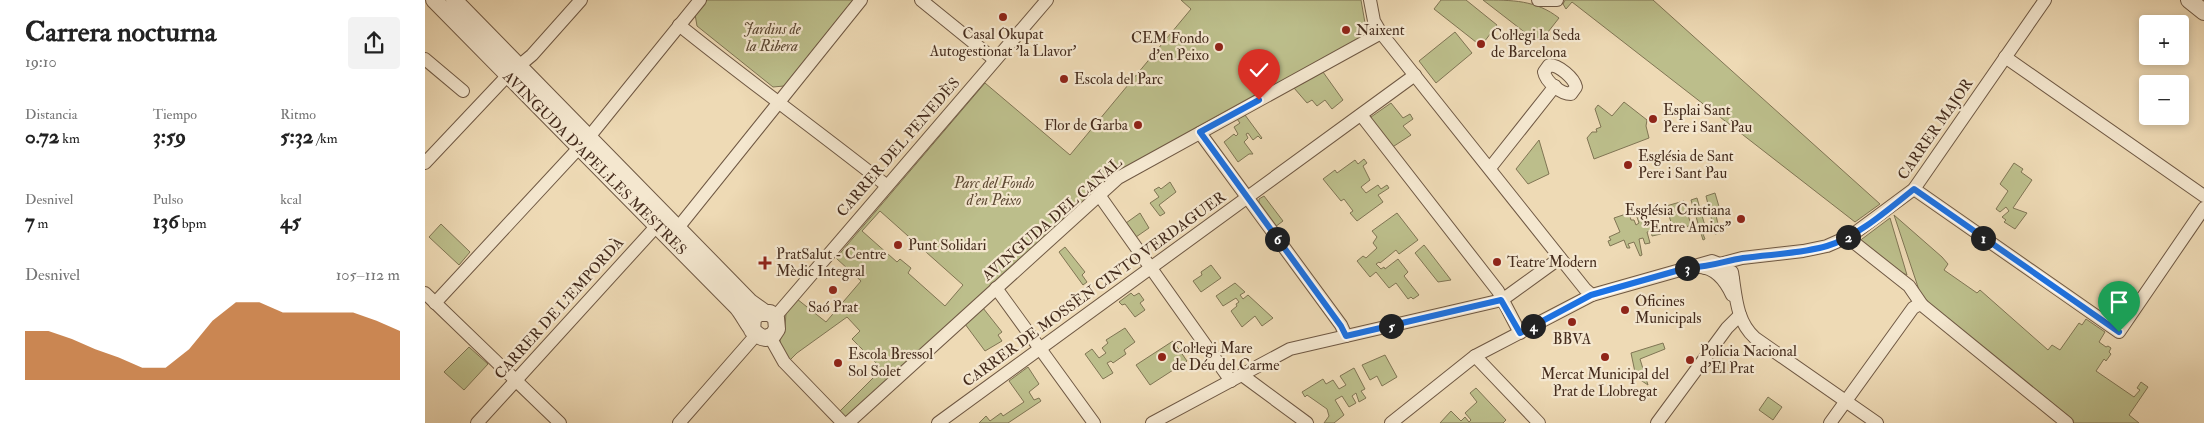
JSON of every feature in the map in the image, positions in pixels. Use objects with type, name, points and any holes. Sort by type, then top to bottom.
[{"type":"street","name":"AVINGUDA D'APEL·LES MESTRES","points":[[434,0],[514,71],[673,233],[750,302],[770,314]]},
{"type":"street","name":"AVINGUDA D'APEL·LES MESTRES","points":[[454,0],[514,71]]},
{"type":"street","points":[[425,163],[514,71],[532,55],[581,0]]},
{"type":"street","points":[[435,303],[584,142],[700,0]]},
{"type":"street","points":[[673,233],[861,0]]},
{"type":"street","points":[[921,0],[995,60]]},
{"type":"street","name":"CARRER DEL PENEDÈS","points":[[770,314],[886,185],[1047,0]]},
{"type":"street","points":[[1370,0],[1374,21],[1381,33],[1591,295]]},
{"type":"street","points":[[1538,0],[1557,0]]},
{"type":"street","name":"CARRER MAJOR","points":[[1705,268],[1738,259],[1827,246],[1849,236],[1914,189],[2045,0]]},
{"type":"street","points":[[2189,0],[2204,12]]},
{"type":"street","points":[[679,25],[764,93],[886,185]]},
{"type":"street","name":"AVINGUDA DEL CANAL","points":[[843,423],[1119,178],[1381,33]]},
{"type":"street","points":[[2005,57],[2204,196]]},
{"type":"street","points":[[425,59],[463,91]]},
{"type":"street","name":"CARRER DE MOSSÈN CINTO VERDAGUER","points":[[938,423],[1415,75]]},
{"type":"street","points":[[1491,168],[1555,86]]},
{"type":"street","points":[[1361,115],[1498,291],[1501,300],[1520,333]]},
{"type":"street","points":[[1200,132],[1341,326],[1346,336]]},
{"type":"street","points":[[1914,189],[2119,332],[2204,208]]},
{"type":"street","points":[[1099,195],[1151,268],[1236,378],[1307,423]]},
{"type":"street","name":"CARRER DE L'EMPORDÀ","points":[[477,423],[661,221]]},
{"type":"street","name":"AVINGUDA D'APEL·LES MESTRES","points":[[673,233],[784,362],[843,423]]},
{"type":"street","points":[[1849,236],[1909,286],[1920,305],[2053,418],[2067,423]]},
{"type":"street","points":[[1152,423],[1290,349],[1501,300],[1559,255]]},
{"type":"street","points":[[1657,423],[1727,328],[1738,309],[1732,266],[1738,259]]},
{"type":"street","points":[[1391,423],[1475,356],[1591,295],[1707,262],[1720,263],[1728,269],[1733,279]]},
{"type":"street","points":[[1690,267],[1705,268],[1721,277],[1746,329],[1755,338],[1877,423]]},
{"type":"street","points":[[996,288],[1094,423]]},
{"type":"street","points":[[425,292],[560,423]]},
{"type":"street","points":[[1830,423],[1913,308],[1920,305]]},
{"type":"street","points":[[679,423],[759,334],[777,329],[770,314],[759,313],[753,318],[759,334]]},
{"type":"street","points":[[1475,356],[1539,423]]},
{"type":"green space","name":"Jardins de la Ribera","points":[[707,0],[853,0],[784,86],[773,87],[697,26],[695,14]]},
{"type":"green space","name":"Parc del Fondo d'en Peixo","points":[[1181,0],[1361,0],[1365,23],[1376,40],[1136,170],[851,423],[839,412],[882,369],[852,339],[860,331],[847,317],[797,353],[788,362],[782,354],[780,340],[785,329],[786,312],[797,299],[826,322],[861,281],[836,258],[985,83],[1070,155],[1191,9]],"holes":[[[880,211],[963,285],[945,306],[908,273],[911,268],[900,259],[897,262],[862,231]]]},
{"type":"green space","points":[[1441,0],[1466,0],[1497,25],[1481,46],[1434,9]]},
{"type":"green space","points":[[1483,0],[1514,1],[1532,4],[1559,18],[1548,32],[1543,32],[1536,41]]},
{"type":"green space","points":[[1565,0],[1653,0],[1880,204],[1855,222],[1572,2],[1566,9],[1563,4]]},
{"type":"green space","points":[[1455,32],[1472,53],[1436,83],[1419,61]]},
{"type":"green space","points":[[1323,72],[1343,100],[1332,109],[1325,100],[1317,106],[1312,100],[1307,103],[1294,88]]},
{"type":"green space","points":[[1624,102],[1647,120],[1646,126],[1649,138],[1594,159],[1587,138],[1592,132],[1597,132],[1596,129],[1601,127],[1595,109],[1598,105],[1612,116]]},
{"type":"green space","points":[[1391,103],[1403,118],[1410,114],[1413,119],[1403,126],[1411,135],[1391,148],[1371,122],[1371,117]]},
{"type":"green space","points":[[1245,115],[1262,138],[1258,136],[1253,140],[1248,133],[1246,134],[1248,138],[1244,142],[1253,154],[1249,154],[1238,162],[1224,142],[1234,134],[1236,136],[1238,134],[1234,127],[1240,123],[1237,119]]},
{"type":"green space","points":[[1539,140],[1549,174],[1528,184],[1516,169]]},
{"type":"green space","points":[[1364,159],[1367,163],[1363,166],[1370,180],[1361,187],[1366,193],[1378,185],[1381,189],[1387,185],[1389,188],[1378,195],[1383,202],[1357,221],[1350,213],[1353,211],[1344,199],[1341,201],[1323,179],[1335,170],[1337,173],[1355,160],[1358,164]]},
{"type":"green space","points":[[2014,163],[2023,169],[2021,172],[2032,180],[2013,208],[2027,213],[2015,229],[2004,222],[2006,220],[2002,217],[2009,211],[2006,207],[2000,212],[1996,209],[2008,191],[2000,184]]},
{"type":"green space","points":[[1170,182],[1176,192],[1159,205],[1165,213],[1160,216],[1150,203],[1159,197],[1154,190],[1159,187],[1161,189]]},
{"type":"green space","points":[[1715,193],[1720,210],[1715,211],[1720,233],[1715,234],[1706,196]]},
{"type":"green space","points":[[1264,196],[1283,221],[1275,227],[1259,204],[1259,199]]},
{"type":"green space","points":[[1697,198],[1707,233],[1703,234],[1705,239],[1703,240],[1691,200]]},
{"type":"green space","points":[[1684,201],[1691,225],[1683,228],[1682,225],[1677,227],[1678,231],[1674,232],[1666,206]]},
{"type":"green space","points":[[1645,212],[1648,221],[1656,219],[1661,234],[1652,236],[1651,231],[1647,232],[1650,243],[1645,244],[1643,238],[1639,239],[1642,255],[1640,256],[1634,242],[1628,244],[1630,248],[1627,248],[1624,240],[1610,246],[1608,241],[1611,240],[1609,237],[1620,232],[1614,218],[1629,213],[1631,220],[1634,220],[1636,225],[1639,223],[1636,214]]},
{"type":"green space","points":[[1140,213],[1149,228],[1136,237],[1126,223]]},
{"type":"green space","points":[[1397,213],[1418,240],[1399,254],[1396,250],[1376,264],[1381,269],[1384,267],[1385,269],[1398,259],[1408,272],[1404,276],[1419,295],[1413,299],[1411,297],[1408,299],[1396,283],[1389,288],[1376,272],[1370,277],[1357,261],[1363,256],[1366,258],[1377,248],[1373,243],[1377,237],[1372,231]]},
{"type":"green space","points":[[1894,215],[1942,257],[1948,264],[1944,270],[1977,293],[1980,290],[2048,350],[2052,345],[2060,350],[2079,323],[2082,325],[2086,319],[2105,332],[2099,342],[2111,348],[2109,352],[2111,354],[2106,361],[2104,359],[2096,371],[2134,397],[2140,390],[2137,388],[2141,382],[2148,387],[2129,415],[2139,423],[2072,423],[1923,302]]},
{"type":"green space","points":[[1890,218],[1907,275],[1895,269],[1858,242]]},
{"type":"green space","points":[[441,224],[470,252],[459,265],[429,237]]},
{"type":"green space","points":[[1424,245],[1451,280],[1438,282],[1415,253]]},
{"type":"green space","points":[[1065,247],[1085,272],[1082,275],[1087,282],[1083,285],[1059,252]]},
{"type":"green space","points":[[1211,265],[1221,278],[1201,292],[1193,281]]},
{"type":"green space","points":[[1235,283],[1245,292],[1240,295],[1243,299],[1248,295],[1273,318],[1262,326],[1255,316],[1242,327],[1231,311],[1239,302],[1236,298],[1223,306],[1216,296]]},
{"type":"green space","points":[[1131,293],[1134,296],[1139,293],[1144,300],[1140,303],[1145,310],[1135,317],[1125,304],[1122,305],[1119,302]]},
{"type":"green space","points":[[983,308],[1002,332],[998,335],[1002,341],[985,351],[965,324]]},
{"type":"green space","points":[[1125,328],[1135,342],[1124,350],[1126,354],[1113,363],[1111,361],[1107,363],[1113,373],[1103,379],[1085,354],[1092,349],[1099,358],[1106,353],[1102,348],[1108,343],[1106,340]]},
{"type":"green space","points":[[1173,341],[1187,361],[1150,385],[1136,365]]},
{"type":"green space","points":[[1663,343],[1665,349],[1640,359],[1648,385],[1636,377],[1631,353]]},
{"type":"green space","points":[[469,347],[488,364],[464,390],[444,372]]},
{"type":"green space","points":[[1385,355],[1397,377],[1382,386],[1377,376],[1370,380],[1362,365]]},
{"type":"green space","points":[[1028,367],[1039,384],[1029,392],[1034,400],[1039,398],[1041,401],[1008,423],[979,423],[986,416],[990,421],[1001,413],[1003,416],[1024,402],[1009,381]]},
{"type":"green space","points":[[1354,368],[1365,389],[1361,391],[1366,398],[1359,402],[1356,393],[1352,396],[1356,403],[1349,407],[1342,396],[1335,400],[1344,415],[1334,423],[1324,423],[1329,416],[1327,409],[1307,395],[1305,397],[1302,392],[1323,379],[1326,384],[1333,380],[1339,389],[1346,385],[1340,376]]},
{"type":"green space","points":[[1476,388],[1506,420],[1503,423],[1440,423],[1451,411],[1461,421],[1465,417],[1469,422],[1471,420],[1465,413],[1477,402],[1470,393]]},
{"type":"green space","points":[[1768,397],[1782,407],[1773,420],[1759,410]]},
{"type":"place","name":"Casal Okupat Autogestionat 'la Llavor'","points":[[1003,17]]},
{"type":"place","name":"Naixent","points":[[1346,30]]},
{"type":"place","name":"Col·legi la Seda de Barcelona","points":[[1481,44]]},
{"type":"place","name":"CEM Fondo d'en Peixo","points":[[1219,47]]},
{"type":"place","name":"Escola del Parc","points":[[1064,79]]},
{"type":"place","name":"Esplai Sant Pere i Sant Pau","points":[[1653,119]]},
{"type":"place","name":"Flor de Garba","points":[[1138,125]]},
{"type":"place","name":"Església de Sant Pere i Sant Pau","points":[[1628,165]]},
{"type":"place","name":"Església Cristiana \"Entre Amics\"","points":[[1741,219]]},
{"type":"place","name":"Punt Solidari","points":[[898,245]]},
{"type":"place","name":"Teatre Modern","points":[[1497,262]]},
{"type":"place","name":"PratSalut - Centre Mèdic Integral","points":[[765,263]]},
{"type":"place","name":"Saó Prat","points":[[833,290]]},
{"type":"place","name":"Oficines Municipals","points":[[1625,310]]},
{"type":"place","name":"BBVA","points":[[1572,322]]},
{"type":"place","name":"Col·legi Mare de Déu del Carme","points":[[1162,357]]},
{"type":"place","name":"Mercat Municipal del Prat de Llobregat","points":[[1605,357]]},
{"type":"place","name":"Policia Nacional d'El Prat","points":[[1690,360]]},
{"type":"place","name":"Escola Bressol Sol Solet","points":[[838,363]]},
{"type":"route","points":[[1259,100],[1200,132],[1341,326],[1346,336],[1501,300],[1520,333],[1591,295],[1604,293],[1690,267],[1705,268],[1724,261],[1827,246],[1852,235],[1914,189],[2119,332]]}]
